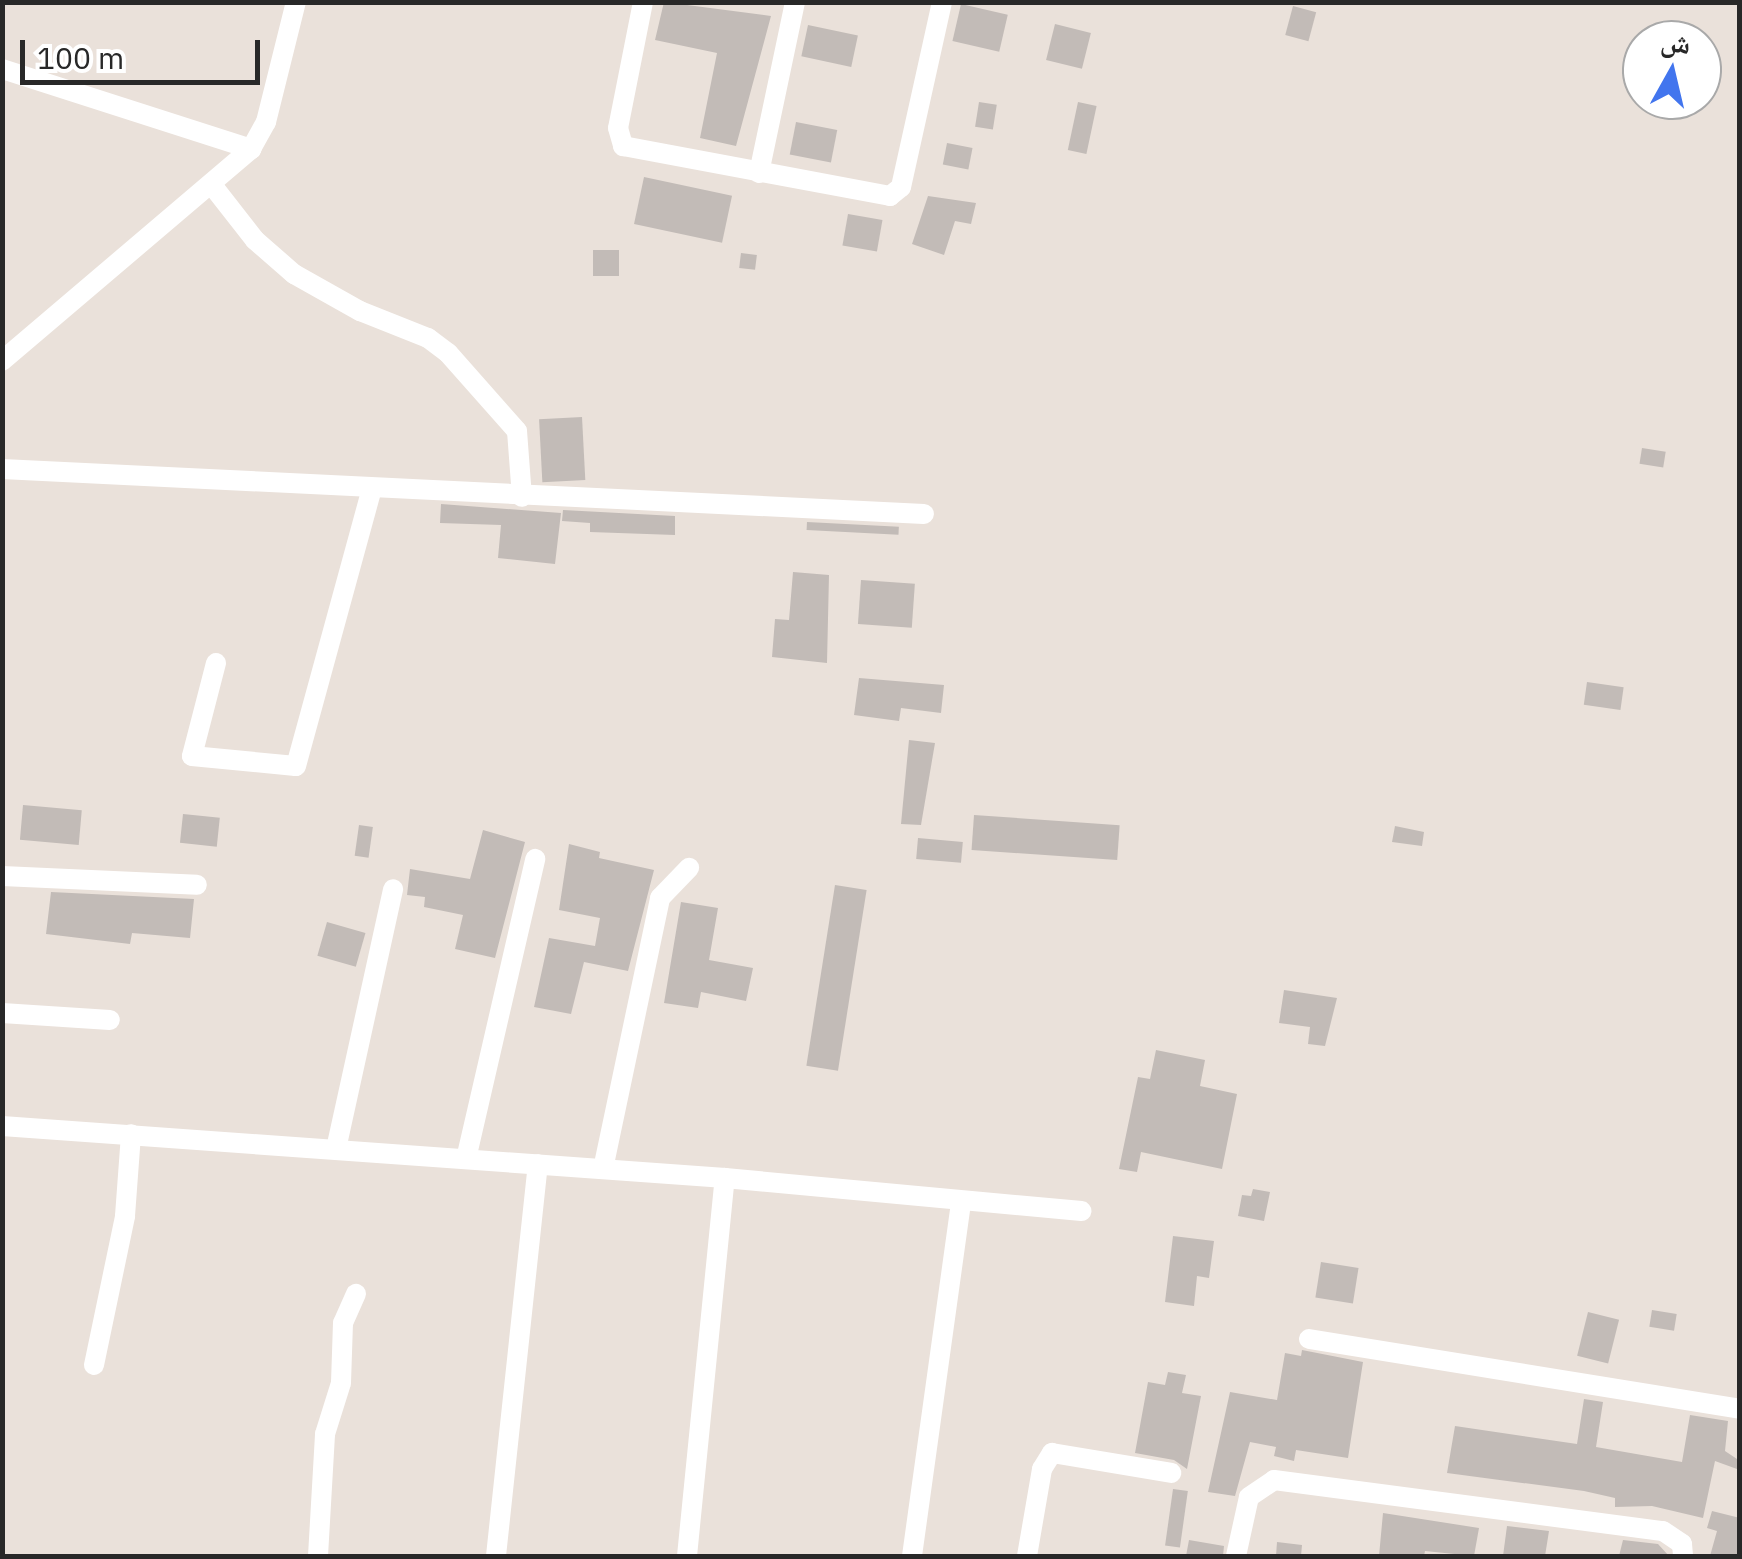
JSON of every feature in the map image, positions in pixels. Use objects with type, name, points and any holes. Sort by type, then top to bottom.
[{"type":"street","points":[[2,361],[251,149],[266,122],[296,2]]},
{"type":"street","points":[[643,2],[620,143],[759,173],[896,194],[942,2]]},
{"type":"street","points":[[759,173],[795,2]]},
{"type":"street","points":[[2,69],[251,149]]},
{"type":"street","points":[[212,186],[255,240],[294,274],[360,311],[428,338],[448,354],[517,431],[522,497]]},
{"type":"street","points":[[2,469],[924,514]]},
{"type":"street","points":[[216,663],[192,756],[296,766],[372,488]]},
{"type":"street","points":[[466,1159],[535,859]]},
{"type":"street","points":[[603,1169],[660,898],[689,868]]},
{"type":"street","points":[[2,876],[197,885]]},
{"type":"street","points":[[336,1149],[392,888]]},
{"type":"street","points":[[2,1013],[110,1020]]},
{"type":"street","points":[[2,1126],[725,1178],[1081,1211]]},
{"type":"street","points":[[94,1364],[126,1216],[131,1134]]},
{"type":"street","points":[[496,1556],[538,1164]]},
{"type":"street","points":[[687,1556],[725,1178]]},
{"type":"street","points":[[912,1556],[961,1201]]},
{"type":"street","points":[[318,1556],[324,1434],[342,1383],[344,1324],[356,1294]]},
{"type":"street","points":[[1309,1339],[1740,1410]]},
{"type":"street","points":[[1026,1556],[1042,1469],[1052,1452],[1171,1473]]},
{"type":"street","points":[[1236,1556],[1249,1497],[1274,1480],[1664,1531],[1682,1544],[1683,1556]]},
{"type":"building","points":[[664,2],[771,16],[736,146],[700,138],[717,53],[655,40]]},
{"type":"building","points":[[961,4],[1008,15],[999,52],[952,41]]},
{"type":"building","points":[[1293,6],[1316,12],[1308,41],[1285,35]]},
{"type":"building","points":[[1055,24],[1091,33],[1082,69],[1046,60]]},
{"type":"building","points":[[808,25],[858,36],[851,67],[801,56]]},
{"type":"building","points":[[979,102],[997,105],[993,130],[975,127]]},
{"type":"building","points":[[1078,102],[1097,106],[1086,154],[1068,150]]},
{"type":"building","points":[[796,122],[837,130],[831,162],[790,154]]},
{"type":"building","points":[[947,143],[973,148],[968,170],[943,165]]},
{"type":"building","points":[[644,177],[732,196],[722,243],[634,224]]},
{"type":"building","points":[[928,196],[976,203],[971,224],[955,221],[944,255],[912,244]]},
{"type":"building","points":[[848,214],[882,220],[877,252],[842,246]]},
{"type":"building","points":[[593,250],[619,250],[619,276],[593,276]]},
{"type":"building","points":[[741,253],[757,255],[755,270],[739,268]]},
{"type":"building","points":[[582,417],[585,480],[542,482],[539,419]]},
{"type":"building","points":[[1642,448],[1666,452],[1663,468],[1639,464]]},
{"type":"building","points":[[441,504],[561,513],[555,564],[498,558],[501,525],[440,523]]},
{"type":"building","points":[[563,510],[675,516],[675,535],[590,532],[590,523],[562,521]]},
{"type":"building","points":[[807,522],[899,527],[898,535],[807,530]]},
{"type":"building","points":[[793,572],[829,575],[827,663],[772,657],[775,619],[789,620]]},
{"type":"building","points":[[861,580],[915,584],[912,628],[858,624]]},
{"type":"building","points":[[859,678],[944,685],[941,713],[901,708],[899,721],[854,715]]},
{"type":"building","points":[[1587,682],[1624,687],[1620,710],[1584,705]]},
{"type":"building","points":[[909,740],[935,743],[921,825],[901,824]]},
{"type":"building","points":[[23,805],[82,810],[79,845],[20,840]]},
{"type":"building","points":[[183,814],[220,818],[217,847],[180,843]]},
{"type":"building","points":[[974,815],[1120,825],[1117,860],[972,850]]},
{"type":"building","points":[[359,825],[373,827],[369,858],[355,856]]},
{"type":"building","points":[[1395,826],[1424,832],[1422,846],[1392,842]]},
{"type":"building","points":[[483,830],[525,842],[495,958],[455,949],[463,915],[424,907],[425,897],[407,895],[410,869],[470,879]]},
{"type":"building","points":[[918,838],[963,842],[961,863],[916,859]]},
{"type":"building","points":[[569,844],[600,852],[599,858],[654,870],[628,971],[584,962],[571,1014],[534,1007],[549,938],[595,946],[600,918],[559,910]]},
{"type":"building","points":[[835,885],[867,890],[838,1071],[806,1066]]},
{"type":"building","points":[[51,892],[194,899],[190,938],[132,933],[130,944],[46,934]]},
{"type":"building","points":[[681,902],[718,908],[709,960],[753,968],[746,1001],[701,992],[698,1008],[664,1003]]},
{"type":"building","points":[[327,922],[365,933],[356,967],[317,956]]},
{"type":"building","points":[[1284,990],[1337,998],[1325,1046],[1308,1044],[1310,1027],[1279,1023]]},
{"type":"building","points":[[1156,1050],[1205,1060],[1200,1086],[1237,1094],[1222,1169],[1141,1152],[1137,1172],[1119,1169],[1138,1077],[1150,1079]]},
{"type":"building","points":[[1253,1189],[1270,1192],[1264,1221],[1238,1216],[1242,1195],[1251,1196]]},
{"type":"building","points":[[1173,1236],[1214,1241],[1209,1278],[1197,1276],[1194,1306],[1165,1302]]},
{"type":"building","points":[[1321,1262],[1359,1268],[1353,1304],[1315,1298]]},
{"type":"building","points":[[1652,1310],[1677,1314],[1674,1331],[1649,1327]]},
{"type":"building","points":[[1588,1312],[1619,1320],[1608,1363],[1577,1356]]},
{"type":"building","points":[[1302,1350],[1363,1362],[1348,1458],[1296,1450],[1294,1461],[1274,1456],[1276,1447],[1250,1442],[1235,1496],[1208,1492],[1230,1392],[1277,1400],[1285,1353],[1301,1356]]},
{"type":"building","points":[[1168,1372],[1186,1375],[1182,1393],[1201,1396],[1187,1469],[1174,1460],[1135,1453],[1148,1382],[1165,1385]]},
{"type":"building","points":[[1584,1399],[1603,1402],[1596,1447],[1682,1462],[1690,1415],[1728,1421],[1725,1451],[1740,1461],[1737,1469],[1715,1461],[1703,1518],[1652,1506],[1615,1507],[1615,1498],[1584,1491],[1447,1473],[1455,1426],[1577,1444]]},
{"type":"building","points":[[1173,1489],[1188,1491],[1180,1548],[1165,1545]]},
{"type":"building","points":[[1712,1511],[1740,1518],[1738,1556],[1710,1556],[1717,1531],[1707,1528]]},
{"type":"building","points":[[1383,1513],[1479,1528],[1474,1556],[1425,1551],[1424,1556],[1379,1556]]},
{"type":"building","points":[[1507,1526],[1549,1531],[1545,1556],[1503,1556]]},
{"type":"building","points":[[1189,1540],[1224,1546],[1223,1556],[1186,1556]]},
{"type":"building","points":[[1623,1540],[1658,1544],[1669,1556],[1619,1556]]},
{"type":"building","points":[[1277,1542],[1302,1545],[1301,1556],[1276,1556]]}]
